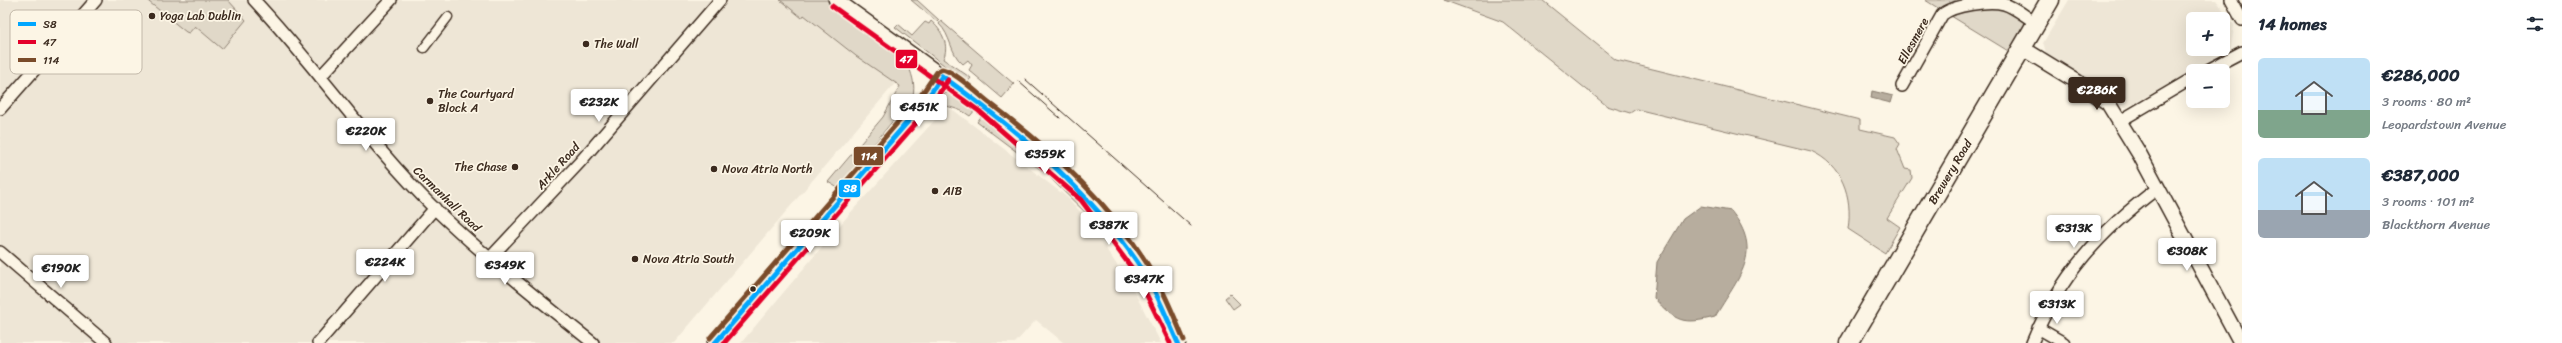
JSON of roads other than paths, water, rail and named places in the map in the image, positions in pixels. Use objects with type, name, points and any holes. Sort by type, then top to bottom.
[{"type":"highway","name":"Brewery Road","points":[[1849,343],[2050,0]]},
{"type":"street","points":[[87,10],[96,0]]},
{"type":"street","name":"Carmanhall Road","points":[[254,0],[320,77],[377,147],[434,208],[490,258],[593,343]]},
{"type":"street","points":[[320,77],[391,0]]},
{"type":"street","name":"Arkle Road","points":[[490,258],[580,162],[720,0]]},
{"type":"street","points":[[836,0],[1003,122],[1086,195],[1143,271],[1178,343]]},
{"type":"street","points":[[2231,0],[2242,20]]},
{"type":"street","name":"Ellesmere","points":[[1902,86],[1942,15],[1948,10],[1982,2],[2004,3],[2036,23]]},
{"type":"street","points":[[424,48],[448,17]]},
{"type":"street","points":[[2022,48],[2103,98],[2120,121],[2158,188],[2208,286],[2241,343]]},
{"type":"street","points":[[2219,64],[2242,52]]},
{"type":"street","points":[[0,109],[31,74]]},
{"type":"street","points":[[715,343],[925,102],[942,76]]},
{"type":"street","points":[[2120,121],[2186,82]]},
{"type":"street","points":[[2032,343],[2038,328],[2070,274],[2094,242],[2121,217],[2158,188]]},
{"type":"street","points":[[318,343],[434,208]]},
{"type":"street","points":[[0,252],[106,343]]},
{"type":"street","points":[[2038,328],[2064,343]]},
{"type":"tram line","points":[[1025,79],[1191,226]]},
{"type":"tram line","points":[[1018,81],[1060,118]]},
{"type":"place","name":"Yoga Lab Dublin","points":[[152,16]]},
{"type":"place","name":"The Wall","points":[[586,44]]},
{"type":"place","name":"The Courtyard Block A","points":[[430,101]]},
{"type":"place","name":"The Chase","points":[[515,167]]},
{"type":"place","name":"Nova Atria North","points":[[714,169]]},
{"type":"place","name":"AIB","points":[[935,191]]},
{"type":"place","name":"Nova Atria South","points":[[635,259]]}]
